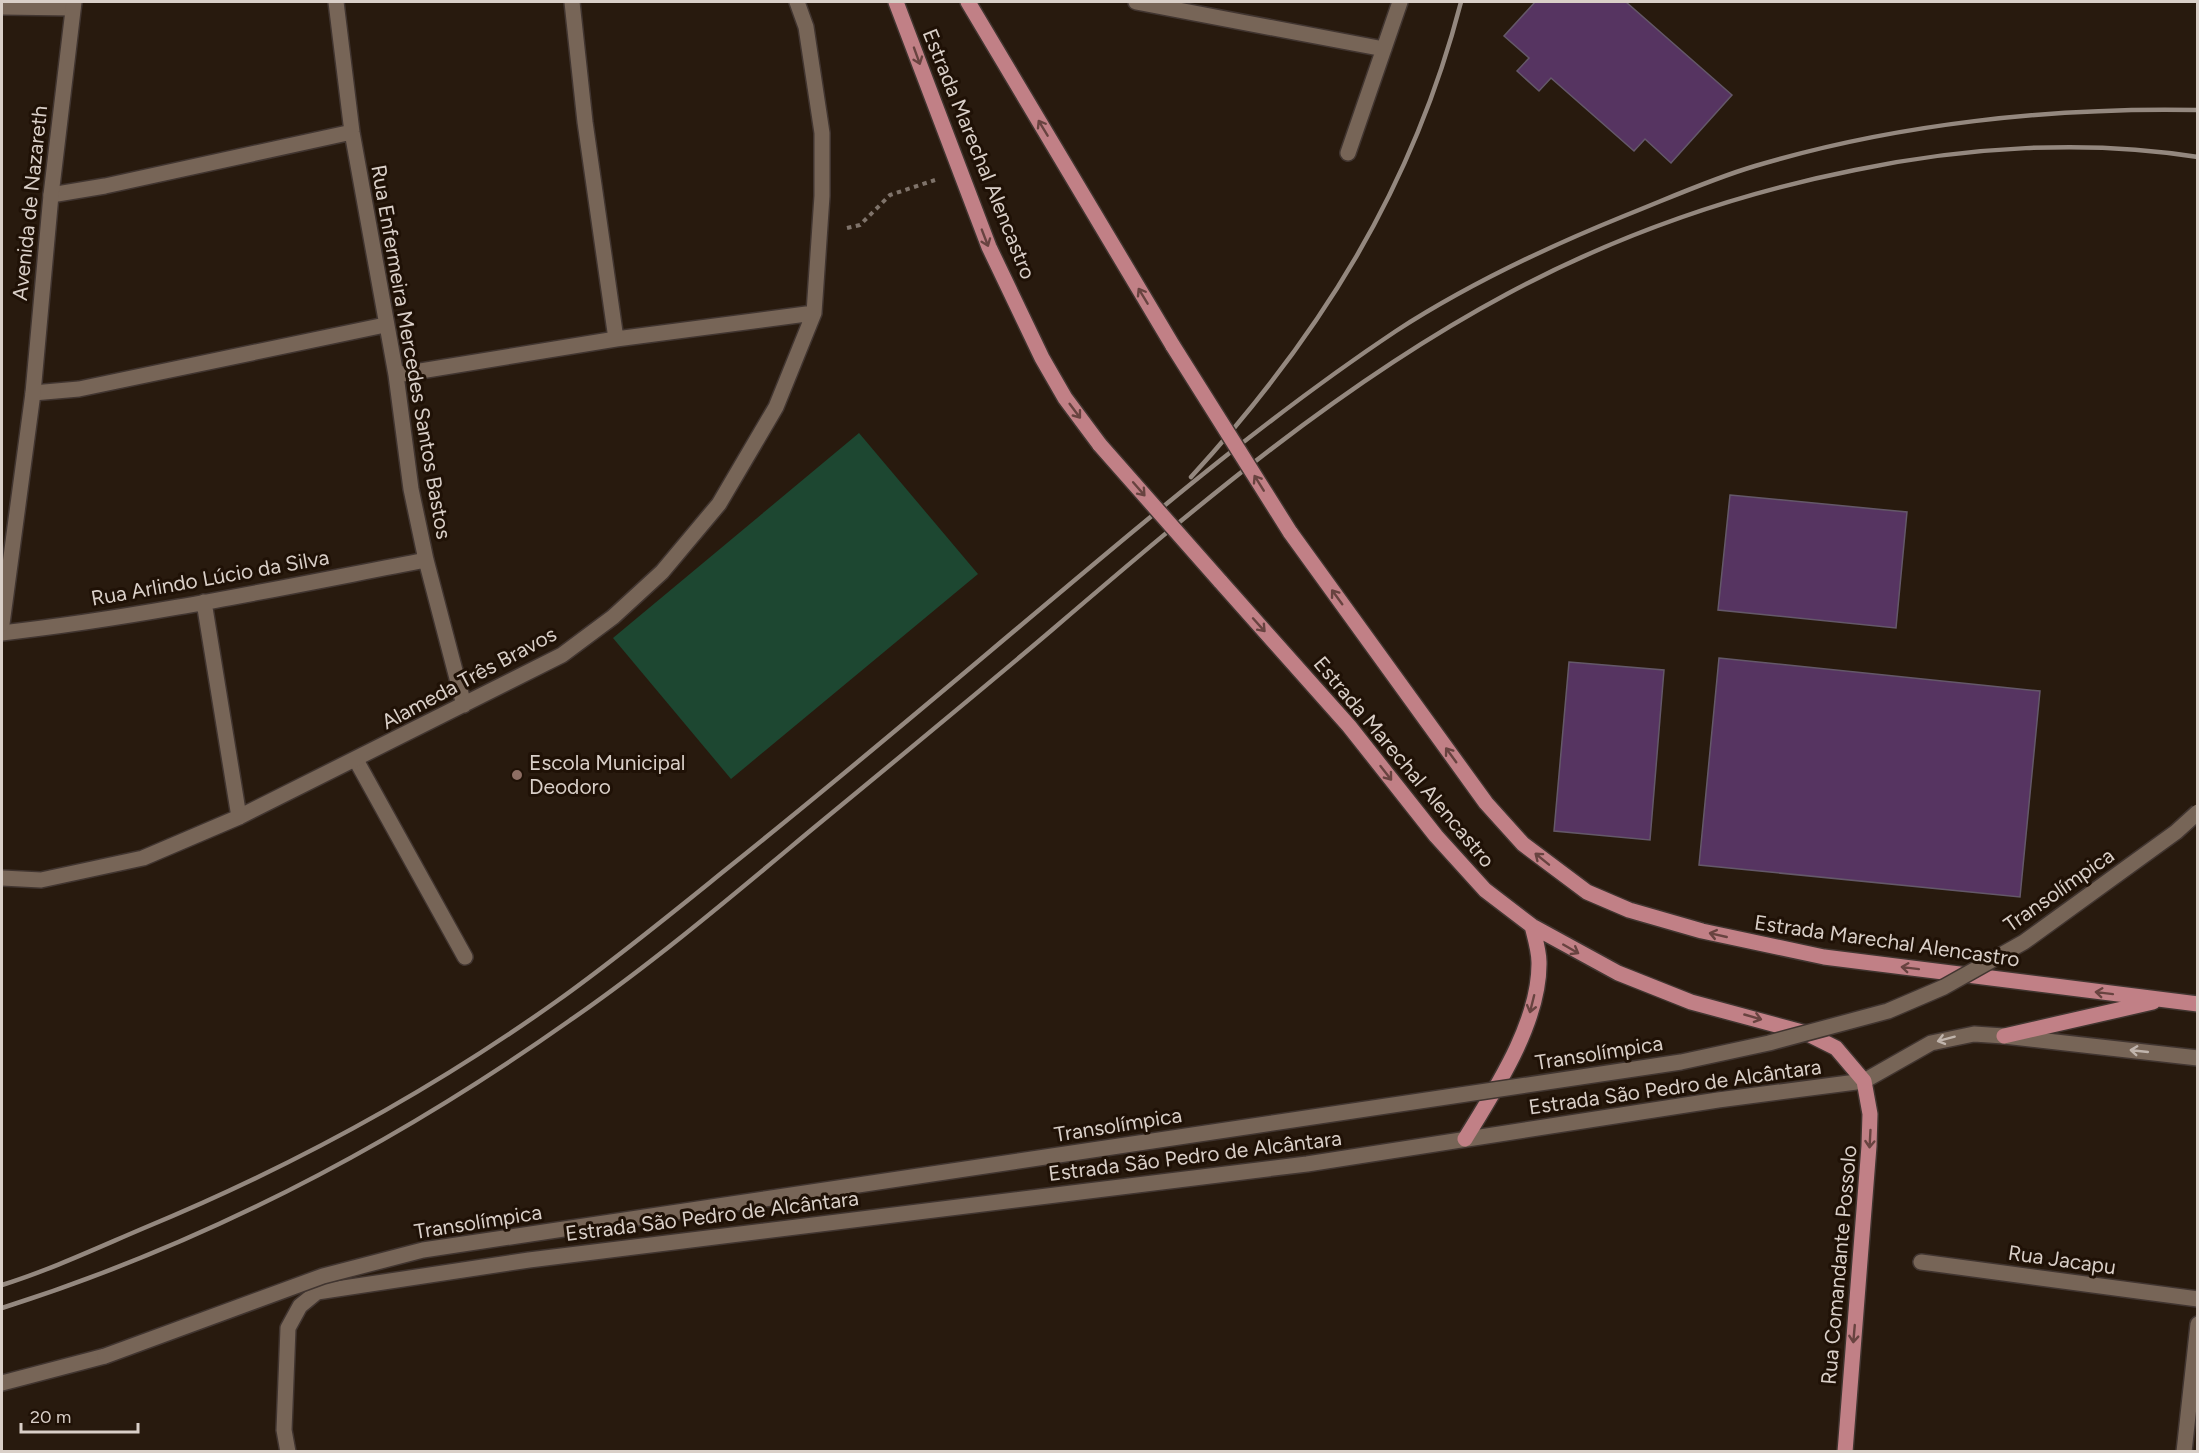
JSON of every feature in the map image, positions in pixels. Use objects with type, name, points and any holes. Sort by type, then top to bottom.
[{"type":"main road","name":"Estrada Marechal Alencastro","points":[[896,2],[989,247],[1042,358],[1065,398],[1100,445],[1349,726],[1459,864],[1485,890],[1532,926],[1581,955],[1658,991],[1806,1033],[1822,1040],[1836,1048],[1864,1082]]},
{"type":"main road","name":"Estrada Marechal Alencastro","points":[[968,2],[1173,346],[1290,532],[1486,803],[1523,844],[1587,892],[1629,910],[1702,931],[1824,957],[2198,1004]]},
{"type":"main road","points":[[1465,1139],[1497,1087],[1529,1015],[1537,983],[1539,961],[1532,926]]},
{"type":"main road","points":[[2004,1036],[2162,1000]]},
{"type":"main road","name":"Rua Comandante Possolo","points":[[1845,1452],[1869,1146],[1869,1105],[1864,1082]]},
{"type":"street","name":"Rua Enfermeira Mercedes Santos Bastos","points":[[336,2],[352,132],[385,325],[396,375],[411,489],[426,560],[464,705]]},
{"type":"street","points":[[572,2],[585,122],[616,339]]},
{"type":"street","name":"Alameda Três Bravos","points":[[2,878],[40,880],[143,858],[239,817],[562,655],[613,617],[662,572],[719,504],[776,407],[814,313],[822,196],[822,133],[806,27],[797,2]]},
{"type":"street","points":[[1136,2],[1384,49]]},
{"type":"street","points":[[1348,153],[1400,2]]},
{"type":"street","points":[[2,6],[74,5]]},
{"type":"street","name":"Avenida de Nazareth","points":[[2,624],[33,393],[51,195],[74,5]]},
{"type":"street","points":[[51,195],[105,186],[352,132]]},
{"type":"street","points":[[396,375],[616,339],[814,313]]},
{"type":"street","points":[[33,393],[79,389],[385,325]]},
{"type":"street","name":"Rua Arlindo Lúcio da Silva","points":[[2,633],[55,627],[204,602],[426,560]]},
{"type":"street","points":[[204,602],[239,817]]},
{"type":"street","points":[[356,760],[465,957]]},
{"type":"street","name":"Transolímpica","points":[[2,1383],[105,1356],[312,1280],[423,1250],[1681,1062],[1769,1044],[1888,1011],[1944,987],[2024,942],[2176,832],[2198,812]]},
{"type":"street","points":[[1864,1082],[1931,1043],[1974,1035],[2004,1036],[2198,1058]]},
{"type":"street","name":"Estrada São Pedro de Alcântara","points":[[288,1452],[284,1430],[288,1328],[300,1305],[317,1292],[529,1260],[1307,1164],[1718,1100],[1864,1082]]},
{"type":"street","name":"Rua Jacapu","points":[[1921,1262],[2198,1299]]},
{"type":"street","points":[[2184,1452],[2198,1324]]},
{"type":"path","points":[[860,225],[890,195],[936,180]]},
{"type":"green space","points":[[859,433],[978,574],[731,779],[613,638]]},
{"type":"building","points":[[1535,2],[1626,2],[1732,95],[1671,163],[1645,139],[1634,151],[1551,78],[1539,91],[1517,71],[1529,58],[1504,36]]},
{"type":"building","points":[[1730,495],[1907,512],[1896,628],[1718,610]]},
{"type":"building","points":[[1719,658],[2040,691],[2020,897],[1699,865]]},
{"type":"building","points":[[1569,662],[1664,670],[1650,840],[1554,831]]},
{"type":"railway","points":[[1191,477],[1238,424],[1281,369],[1320,314],[1356,256],[1388,197],[1417,135],[1441,70],[1461,2]]},
{"type":"railway","points":[[2,1285],[38,1273],[198,1205],[305,1154],[408,1097],[557,1001],[601,969],[771,833],[1267,423],[1352,361],[1450,298],[1507,268],[1594,228],[1739,171],[1808,151],[1918,129],[2031,115],[2198,110]]},
{"type":"railway","points":[[2,1308],[77,1282],[225,1221],[367,1149],[503,1066],[600,999],[692,929],[1155,542],[1267,452],[1384,368],[1507,294],[1590,254],[1676,219],[1765,191],[1855,170],[1939,156],[2026,148],[2113,148],[2198,157]]},
{"type":"place","name":"Escola Municipal Deodoro","points":[[517,775]]}]
